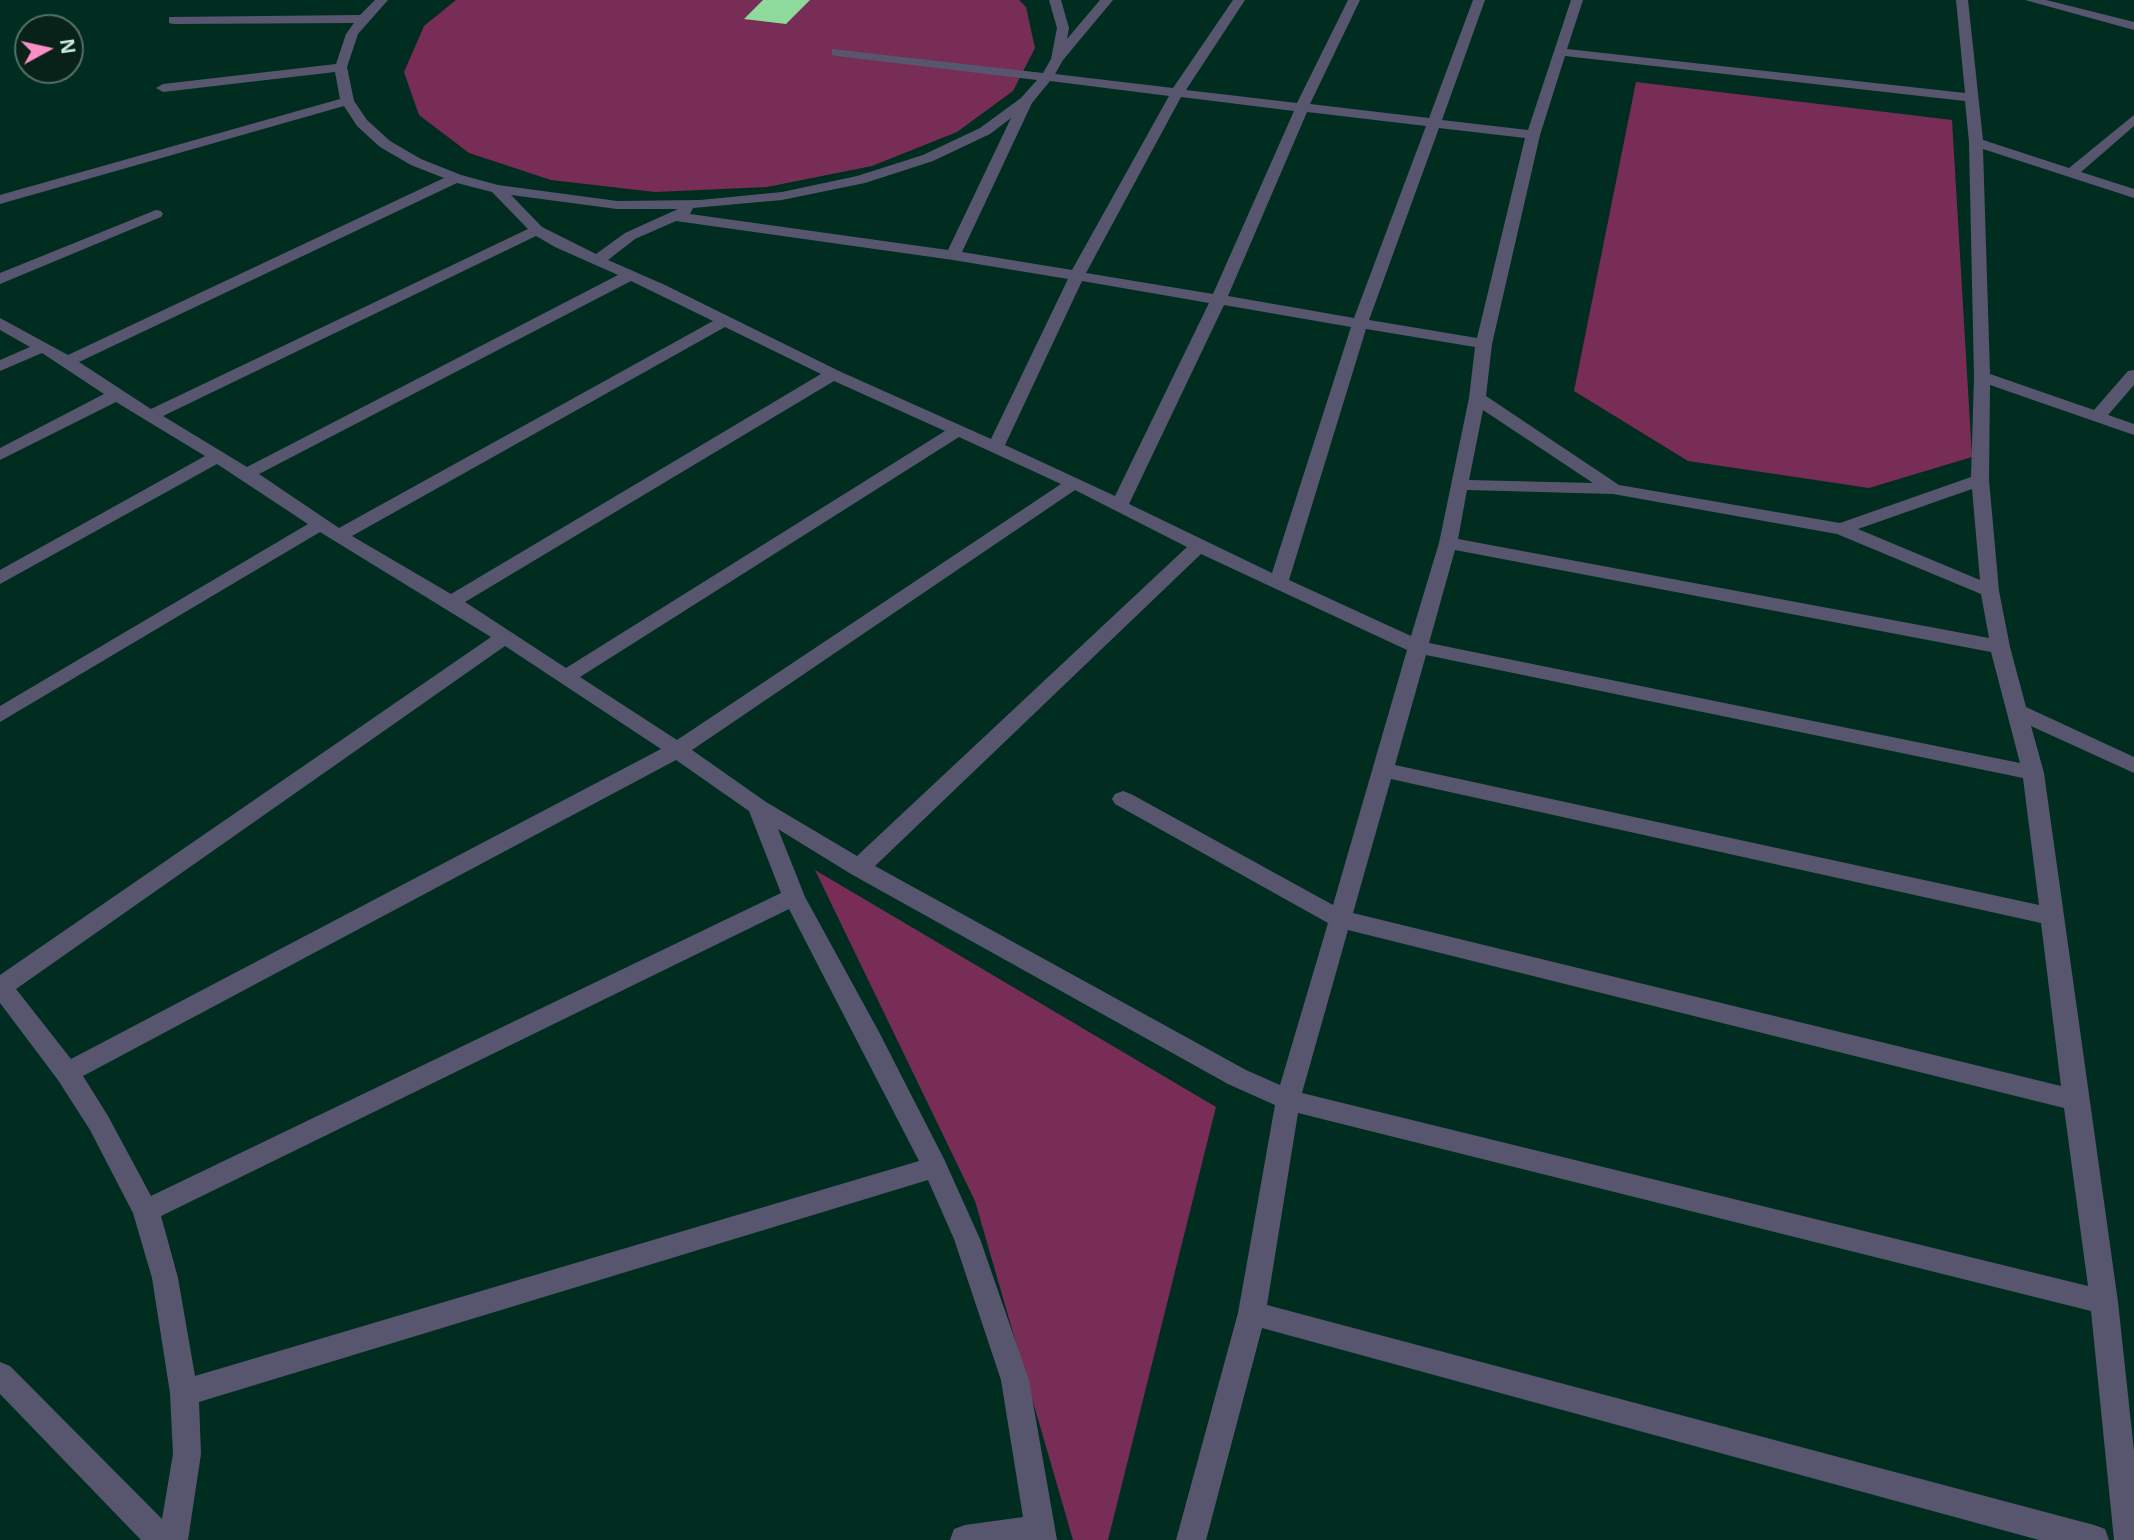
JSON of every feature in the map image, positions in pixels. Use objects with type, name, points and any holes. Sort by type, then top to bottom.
[{"type":"street","points":[[382,0],[363,19],[344,51],[341,67],[347,101],[362,123],[385,144],[416,162],[456,178],[497,189],[953,255],[1484,344]]},
{"type":"street","points":[[1055,0],[1063,28],[1057,59]]},
{"type":"street","points":[[617,205],[786,206],[928,158],[985,131],[1026,101],[1107,0]]},
{"type":"street","points":[[995,448],[1077,276],[1178,90],[1240,0]]},
{"type":"street","points":[[1119,506],[1219,299],[1302,107],[1354,0]]},
{"type":"street","points":[[1278,584],[1360,324],[1479,0]]},
{"type":"street","points":[[1191,1540],[1252,1313],[1289,1100],[1448,543],[1477,398],[1484,344],[1532,135],[1577,0]]},
{"type":"street","points":[[1962,0],[1976,142],[1982,377],[1980,480],[1990,591],[2015,710],[2033,773],[2075,1100],[2105,1301],[2129,1540]]},
{"type":"street","points":[[2031,0],[2063,3],[2134,26]]},
{"type":"street","points":[[173,20],[363,19]]},
{"type":"street","points":[[1562,51],[1970,98]]},
{"type":"street","points":[[837,52],[1178,90],[1532,135]]},
{"type":"street","points":[[163,88],[341,67]]},
{"type":"street","points":[[0,200],[347,101]]},
{"type":"street","points":[[953,255],[1026,101]]},
{"type":"street","points":[[2071,173],[2134,119]]},
{"type":"street","points":[[1976,142],[2134,194]]},
{"type":"street","points":[[67,360],[456,178]]},
{"type":"street","points":[[497,189],[537,230],[560,244],[630,275],[833,374],[1074,483],[1199,547],[1418,647],[2033,773]]},
{"type":"street","points":[[597,260],[629,236],[700,204]]},
{"type":"street","points":[[786,206],[799,232]]},
{"type":"street","points":[[0,279],[156,214]]},
{"type":"street","points":[[150,415],[537,230]]},
{"type":"street","points":[[247,474],[630,275]]},
{"type":"street","points":[[0,715],[330,530],[724,321]]},
{"type":"street","points":[[0,323],[67,360],[116,395],[247,474],[330,530],[451,601],[503,638],[677,750],[758,807],[859,867],[1237,1077],[1289,1100],[2105,1301]]},
{"type":"street","points":[[0,366],[42,347]]},
{"type":"street","points":[[451,601],[833,374]]},
{"type":"street","points":[[2097,417],[2134,375]]},
{"type":"street","points":[[1982,377],[2134,430]]},
{"type":"street","points":[[0,455],[116,395]]},
{"type":"street","points":[[1477,398],[1613,489]]},
{"type":"street","points":[[565,678],[957,431]]},
{"type":"street","points":[[0,578],[218,456]]},
{"type":"street","points":[[1841,529],[1980,480]]},
{"type":"street","points":[[67,1073],[677,750],[1074,483]]},
{"type":"street","points":[[1461,485],[1613,489],[1841,529],[1990,591]]},
{"type":"street","points":[[1448,543],[2000,646]]},
{"type":"street","points":[[859,867],[1199,547]]},
{"type":"street","points":[[173,1540],[187,1454],[184,1393],[165,1278],[146,1211],[99,1123],[67,1073],[1,986],[503,638]]},
{"type":"street","points":[[2015,710],[2134,766]]},
{"type":"street","points":[[1385,770],[2050,916]]},
{"type":"street","points":[[1123,799],[1340,919],[2075,1100]]},
{"type":"street","points":[[758,807],[794,897],[867,1032],[935,1167],[967,1239],[1015,1380],[1042,1534],[965,1540]]},
{"type":"street","points":[[146,1211],[794,897]]},
{"type":"street","points":[[184,1393],[935,1167]]},
{"type":"street","points":[[1252,1313],[2094,1540]]},
{"type":"street","points":[[0,1374],[162,1540]]},
{"type":"shaded area","points":[[456,0],[1019,0],[1026,7],[1035,48],[1013,91],[957,132],[872,166],[767,187],[655,192],[551,180],[469,153],[419,115],[404,72],[424,26]]},
{"type":"shaded area","points":[[1636,82],[1952,120],[1972,457],[1869,488],[1688,461],[1574,391]]},
{"type":"shaded area","points":[[815,870],[1216,1107],[1108,1540],[1073,1540],[975,1201]]},
{"type":"building","points":[[763,0],[810,0],[786,24],[744,19]]}]
